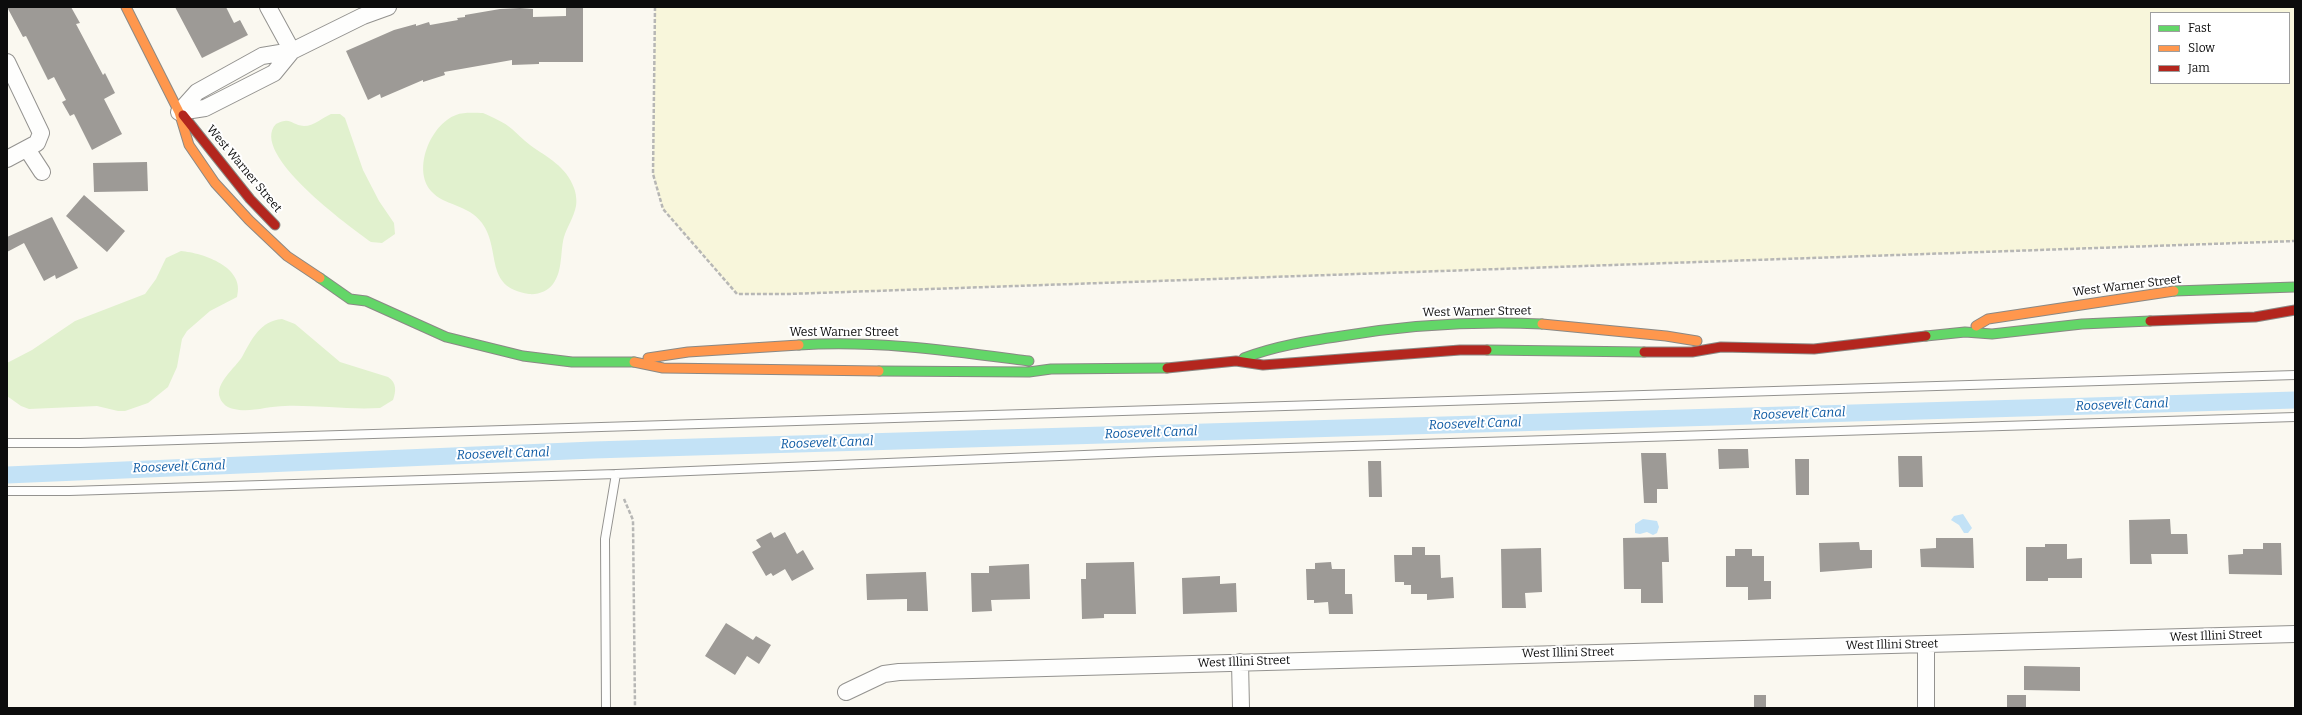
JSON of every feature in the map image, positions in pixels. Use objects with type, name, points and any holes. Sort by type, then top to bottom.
[{"type":"street","name":"West Warner Street","points":[[126,7],[179,112],[189,145],[215,183],[249,220],[287,256],[317,278],[350,299],[366,301],[409,322],[446,337],[501,352],[572,362],[637,362],[663,368],[708,369],[1029,372],[1051,369],[1151,370],[1236,361],[1263,365],[1460,350],[1692,352],[1721,348],[1814,349],[1966,332],[1992,334],[2082,324],[2255,317],[2295,310]]},
{"type":"street","points":[[268,7],[292,51]]},
{"type":"street","points":[[179,112],[197,92],[262,56],[292,51],[363,16],[388,7]]},
{"type":"street","points":[[7,62],[41,133],[37,143],[7,159]]},
{"type":"street","name":"West Warner Street","points":[[179,112],[205,140],[250,199],[284,234]]},
{"type":"street","points":[[27,148],[42,172]]},
{"type":"street","name":"West Warner Street","points":[[1966,332],[1988,319],[2136,295],[2175,291],[2295,286]]},
{"type":"street","points":[[360,292],[366,301]]},
{"type":"street","name":"West Warner Street","points":[[1236,361],[1261,351],[1308,341],[1391,328],[1448,323],[1522,322],[1567,325],[1690,339],[1721,348]]},
{"type":"street","name":"West Warner Street","points":[[637,362],[659,355],[688,352],[842,342],[906,345],[980,353],[1025,360],[1051,369]]},
{"type":"street","name":"West Illini Street","points":[[846,692],[884,674],[899,672],[2295,634]]},
{"type":"street","points":[[1926,644],[1926,708]]},
{"type":"street","points":[[1240,662],[1241,708]]},
{"type":"lane","points":[[7,443],[80,443],[2295,375]]},
{"type":"lane","points":[[7,491],[77,491],[616,474],[1158,452],[2295,417]]},
{"type":"lane","points":[[606,708],[605,539],[616,474]]},
{"type":"path","points":[[655,7],[653,174],[663,210],[736,294],[796,294],[2295,241]]},
{"type":"path","points":[[616,474],[633,520],[635,708]]},
{"type":"shaded area","points":[[655,7],[2295,7],[2295,241],[788,294],[737,294],[663,209],[653,174]]},
{"type":"green space","points":[[483,113],[509,126],[527,143],[556,163],[571,180],[575,190],[576,206],[564,237],[560,267],[556,279],[546,291],[529,294],[515,290],[505,284],[499,276],[488,234],[482,223],[470,212],[436,196],[426,182],[423,171],[424,160],[432,137],[439,128],[447,120],[456,115]]},
{"type":"green space","points":[[331,114],[340,114],[345,118],[363,170],[379,201],[394,223],[395,234],[382,243],[371,242],[324,206],[288,170],[276,153],[271,137],[276,124],[288,121],[308,126]]},
{"type":"green space","points":[[181,251],[190,252],[211,259],[229,270],[235,277],[238,286],[237,297],[210,311],[187,331],[182,339],[177,367],[168,387],[148,403],[125,411],[118,411],[97,406],[29,409],[21,406],[7,396],[7,363],[32,350],[75,321],[145,294],[156,279],[166,258]]},
{"type":"green space","points":[[282,319],[295,324],[340,362],[391,379],[395,387],[393,400],[380,408],[279,406],[253,410],[240,410],[226,405],[222,402],[219,393],[220,387],[226,376],[242,357],[253,338],[262,327],[274,320]]},
{"type":"water","points":[[1963,514],[1972,528],[1968,533],[1964,533],[1959,525],[1951,520],[1954,516]]},
{"type":"water","points":[[1643,519],[1657,521],[1659,527],[1657,533],[1653,535],[1647,532],[1640,534],[1635,533],[1635,524]]},
{"type":"building","points":[[7,7],[71,7],[80,23],[76,24],[103,75],[105,73],[115,93],[104,99],[122,134],[92,150],[74,114],[70,116],[62,102],[66,100],[54,77],[48,80],[26,36],[23,37]]},
{"type":"building","points":[[175,7],[226,7],[234,23],[240,20],[248,35],[202,58]]},
{"type":"building","points":[[566,8],[583,8],[583,62],[539,62],[539,64],[512,65],[512,60],[444,72],[445,75],[423,82],[423,80],[381,98],[380,94],[368,100],[346,51],[394,30],[416,24],[416,26],[429,22],[430,25],[458,20],[457,18],[465,17],[465,15],[500,9],[533,9],[533,17],[566,16]]},
{"type":"building","points":[[147,162],[148,191],[94,192],[93,163]]},
{"type":"building","points":[[84,195],[125,231],[107,252],[66,216]]},
{"type":"building","points":[[52,217],[78,268],[56,279],[55,275],[44,281],[24,243],[7,252],[7,237]]},
{"type":"building","points":[[1718,449],[1748,449],[1749,468],[1719,469]]},
{"type":"building","points":[[1641,453],[1666,453],[1668,489],[1657,489],[1657,503],[1644,503]]},
{"type":"building","points":[[1898,456],[1922,456],[1923,487],[1899,487]]},
{"type":"building","points":[[1795,459],[1809,459],[1809,495],[1796,495]]},
{"type":"building","points":[[1368,461],[1381,461],[1382,497],[1369,497]]},
{"type":"building","points":[[2170,519],[2171,534],[2187,534],[2188,554],[2151,554],[2152,564],[2130,564],[2129,520]]},
{"type":"building","points":[[771,532],[774,538],[785,532],[797,554],[803,550],[814,569],[792,581],[785,569],[773,576],[771,573],[766,576],[752,552],[761,547],[756,540]]},
{"type":"building","points":[[1668,537],[1669,562],[1662,562],[1663,603],[1641,603],[1641,589],[1624,589],[1623,538]]},
{"type":"building","points":[[1936,538],[1973,538],[1974,568],[1921,567],[1920,549],[1936,548]]},
{"type":"building","points":[[1859,542],[1860,550],[1872,550],[1872,568],[1820,572],[1819,543]]},
{"type":"building","points":[[2263,543],[2281,543],[2282,575],[2229,574],[2228,555],[2243,554],[2243,549],[2263,549]]},
{"type":"building","points":[[2045,544],[2067,544],[2067,559],[2082,558],[2082,578],[2048,578],[2048,581],[2026,581],[2026,547],[2045,547]]},
{"type":"building","points":[[1412,547],[1425,547],[1425,555],[1440,555],[1441,578],[1453,577],[1454,598],[1427,600],[1427,594],[1411,594],[1411,585],[1404,585],[1404,582],[1395,582],[1394,555],[1412,555]]},
{"type":"building","points":[[1541,548],[1542,592],[1525,593],[1526,608],[1502,608],[1501,549]]},
{"type":"building","points":[[1735,549],[1752,549],[1752,556],[1764,556],[1764,581],[1771,581],[1771,599],[1748,600],[1748,587],[1726,587],[1726,556],[1735,556]]},
{"type":"building","points":[[1134,562],[1136,614],[1104,614],[1104,618],[1082,619],[1081,579],[1086,579],[1086,563]]},
{"type":"building","points":[[1331,562],[1332,569],[1345,569],[1345,594],[1352,594],[1353,614],[1329,614],[1328,602],[1314,603],[1314,600],[1307,600],[1306,569],[1315,569],[1315,563]]},
{"type":"building","points":[[1029,564],[1030,599],[991,600],[992,611],[972,612],[971,573],[989,573],[989,566]]},
{"type":"building","points":[[926,572],[928,611],[907,611],[907,599],[867,600],[866,574]]},
{"type":"building","points":[[1220,576],[1220,584],[1236,583],[1237,612],[1183,614],[1182,578]]},
{"type":"building","points":[[726,623],[753,640],[756,636],[771,645],[759,664],[747,656],[735,675],[705,656]]},
{"type":"building","points":[[2024,666],[2080,667],[2080,691],[2024,690]]},
{"type":"building","points":[[1754,695],[1766,695],[1766,708],[1754,708]]},
{"type":"building","points":[[2007,695],[2026,695],[2026,708],[2007,708]]},
{"type":"waterway","name":"Roosevelt Canal","points":[[7,475],[593,450],[2295,400]]},
{"type":"traffic: fast","points":[[320,278],[350,299],[366,301],[446,337],[523,356],[572,362],[634,362]]},
{"type":"traffic: fast","points":[[2174,291],[2295,287]]},
{"type":"traffic: fast","points":[[1926,336],[1965,332],[1992,334],[2082,324],[2150,321]]},
{"type":"traffic: fast","points":[[1244,358],[1292,344],[1392,329],[1491,323],[1542,324]]},
{"type":"traffic: fast","points":[[799,345],[886,345],[943,350],[1029,361]]},
{"type":"traffic: fast","points":[[1487,350],[1644,352]]},
{"type":"traffic: fast","points":[[879,371],[1029,372],[1051,369],[1167,368]]},
{"type":"traffic: slow","points":[[126,7],[179,112],[189,145],[215,183],[249,220],[287,256],[320,278]]},
{"type":"traffic: slow","points":[[1976,326],[1988,319],[2174,291]]},
{"type":"traffic: slow","points":[[1542,324],[1666,336],[1697,341]]},
{"type":"traffic: slow","points":[[648,358],[688,352],[799,345]]},
{"type":"traffic: slow","points":[[634,362],[663,368],[879,371]]},
{"type":"traffic: jam","points":[[183,115],[250,199],[275,225]]},
{"type":"traffic: jam","points":[[2150,321],[2255,317],[2295,310]]},
{"type":"traffic: jam","points":[[1644,352],[1692,352],[1721,347],[1814,349],[1926,336]]},
{"type":"traffic: jam","points":[[1167,368],[1236,361],[1263,365],[1460,350],[1487,350]]}]
